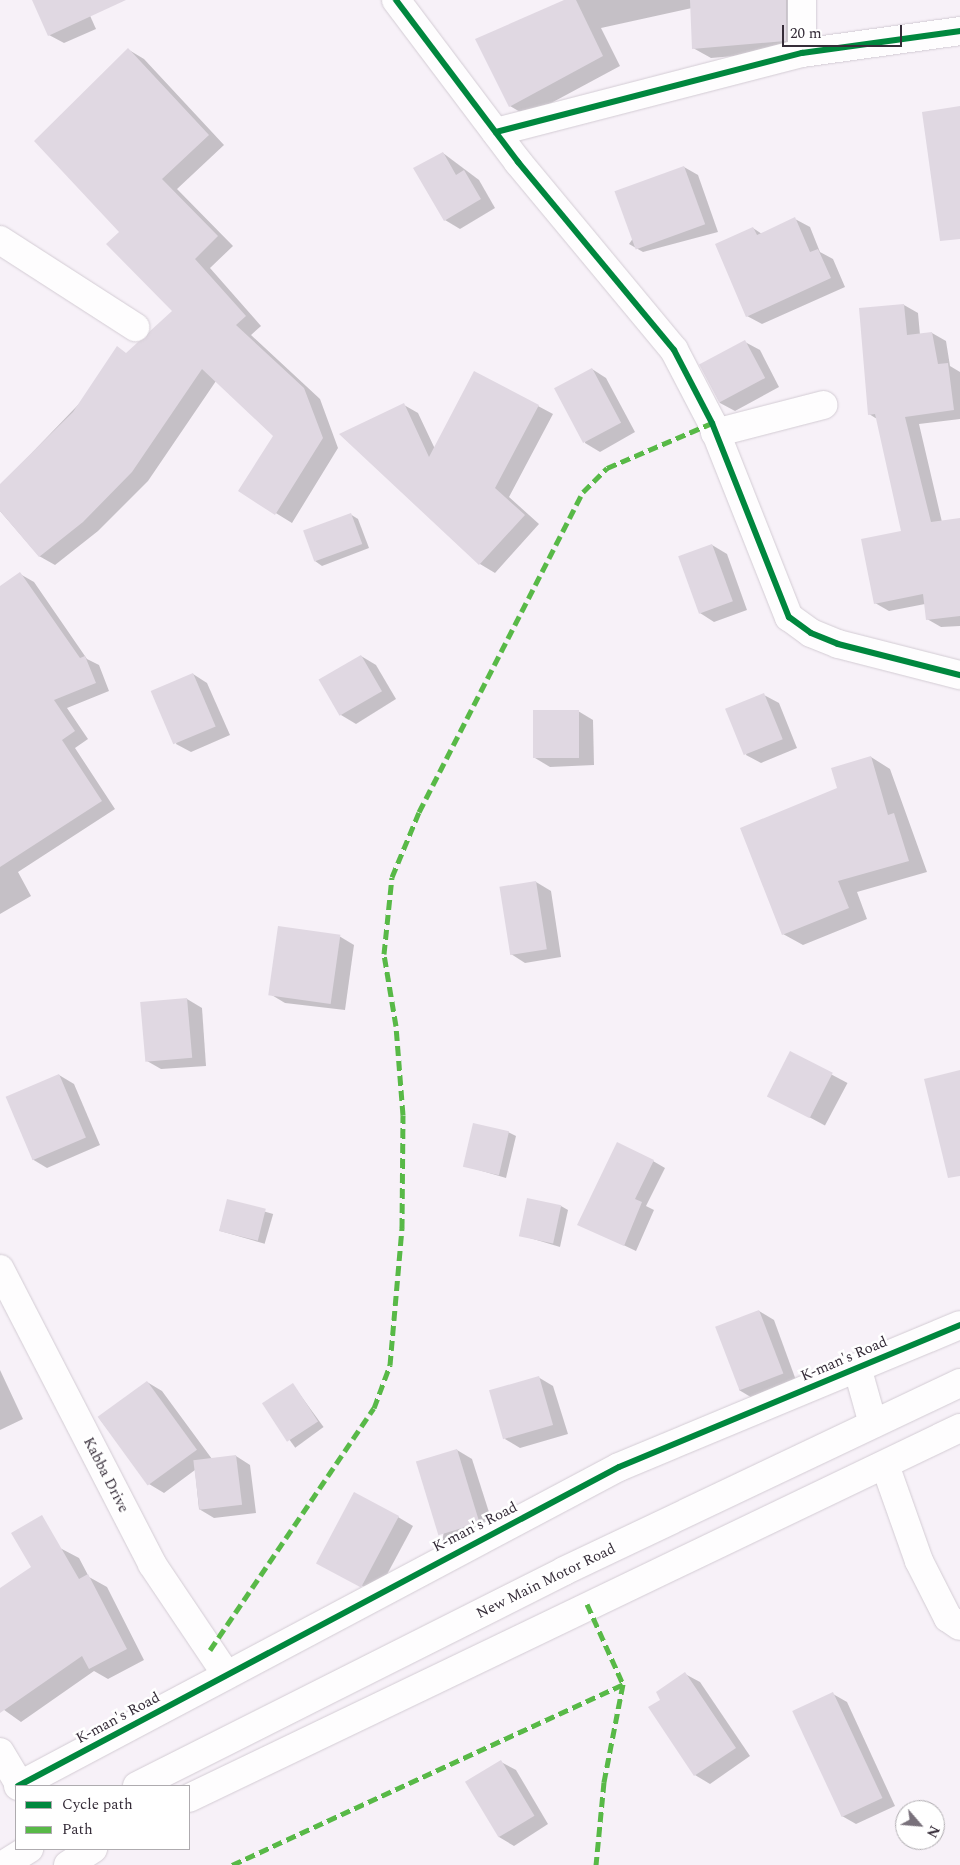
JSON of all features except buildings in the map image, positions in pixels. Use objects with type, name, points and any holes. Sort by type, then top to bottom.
[{"type":"main road","points":[[396,0],[496,132],[674,350],[715,432],[789,617],[811,633],[838,644],[960,675]]},
{"type":"main road","points":[[802,0],[802,53]]},
{"type":"main road","points":[[496,132],[802,53],[960,31]]},
{"type":"main road","points":[[0,240],[135,327]]},
{"type":"main road","points":[[715,432],[823,405]]},
{"type":"main road","name":"Kabba Drive","points":[[0,1269],[152,1564],[226,1674]]},
{"type":"main road","name":"K-man's Road","points":[[21,1785],[226,1674],[619,1467],[857,1366],[960,1325]]},
{"type":"main road","points":[[857,1366],[873,1424]]},
{"type":"main road","name":"New Main Motor Road","points":[[138,1785],[564,1572],[960,1383]]},
{"type":"main road","points":[[190,1798],[960,1428]]},
{"type":"main road","points":[[885,1465],[920,1561],[948,1618],[960,1626]]},
{"type":"main road","points":[[0,1752],[14,1789]]},
{"type":"main road","points":[[2,1865],[27,1850]]},
{"type":"main road","points":[[68,1865],[91,1850]]},
{"type":"marked path","points":[[210,1650],[374,1408],[390,1365],[402,1228],[403,1115],[396,1026],[384,954],[392,877],[419,812],[583,492],[607,468],[712,423]]},
{"type":"marked path","points":[[587,1604],[623,1684],[604,1782],[596,1865]]},
{"type":"marked path","points":[[232,1865],[623,1684]]},
{"type":"cycle path","points":[[396,0],[518,162],[674,350],[712,423],[789,617],[811,633],[838,644],[960,675]]},
{"type":"cycle path","points":[[496,132],[802,53],[960,31]]},
{"type":"cycle path","points":[[20,1785],[619,1467],[960,1325]]}]
